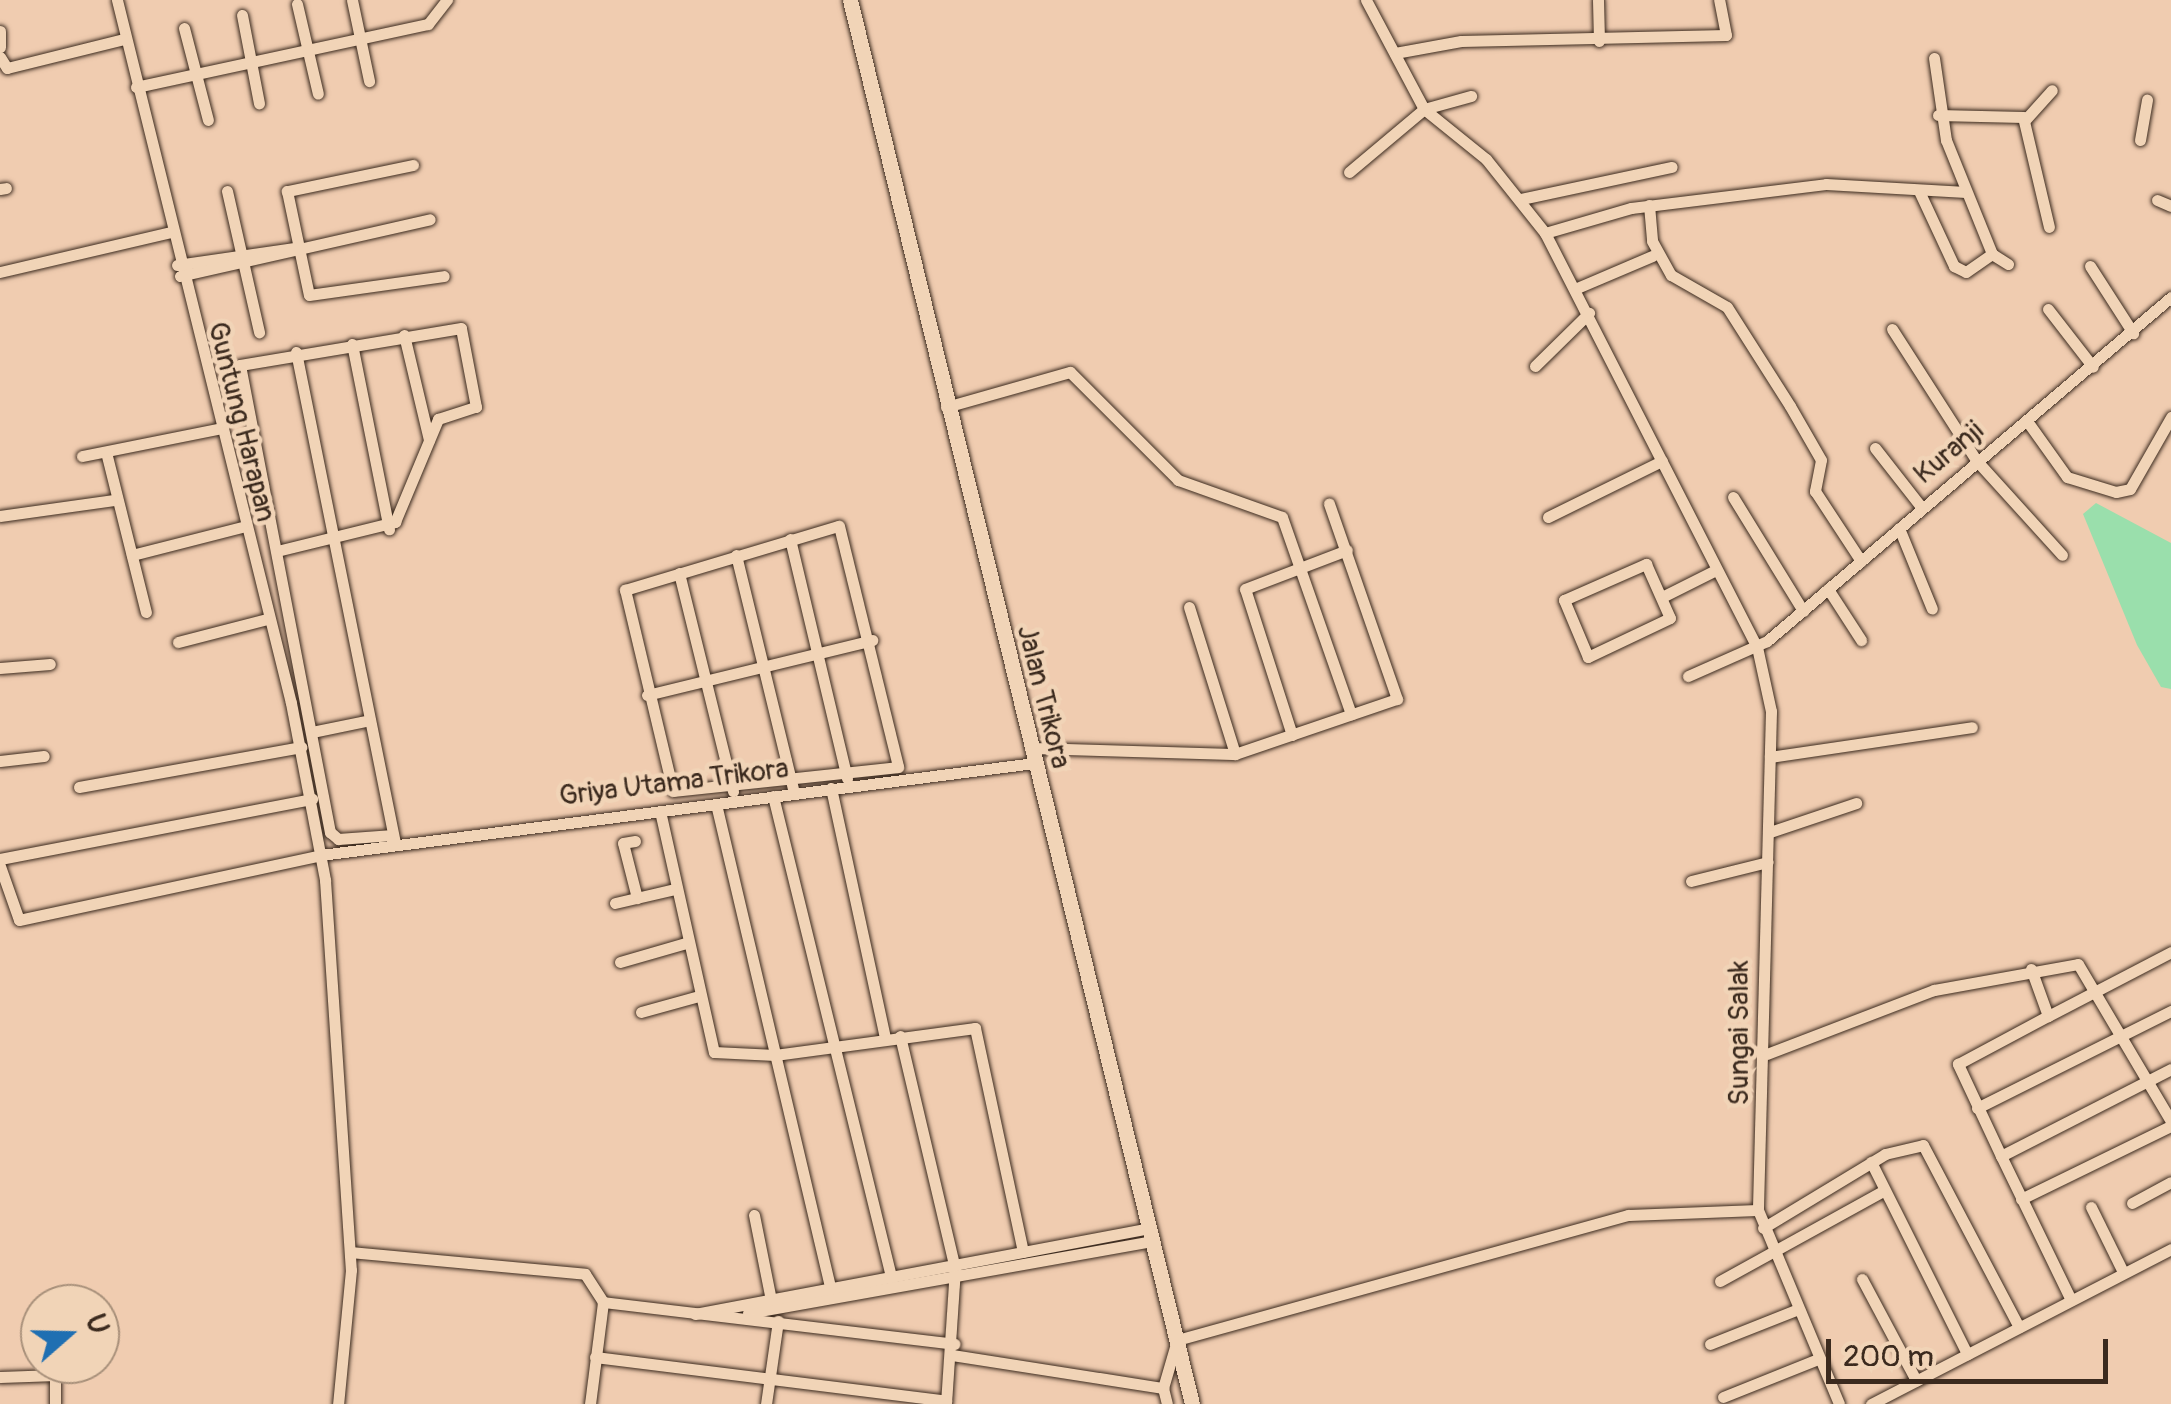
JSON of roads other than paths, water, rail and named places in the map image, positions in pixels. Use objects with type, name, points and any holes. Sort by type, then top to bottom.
[{"type":"main road","name":"Jalan Trikora","points":[[850,0],[946,407],[1192,1404]]},
{"type":"street","name":"Guntung Harapan","points":[[117,0],[178,271],[300,747],[322,854],[352,1314],[338,1404]]},
{"type":"street","points":[[352,0],[369,81]]},
{"type":"street","points":[[136,87],[428,24],[447,0]]},
{"type":"street","points":[[1366,0],[1424,109],[1521,199],[1545,232],[1577,288],[1757,647]]},
{"type":"street","points":[[1598,0],[1599,41]]},
{"type":"street","points":[[1396,53],[1462,41],[1599,41],[1726,35],[1719,0]]},
{"type":"street","points":[[297,4],[318,94]]},
{"type":"street","points":[[242,15],[260,103]]},
{"type":"street","points":[[184,28],[208,120]]},
{"type":"street","points":[[0,31],[0,47]]},
{"type":"street","points":[[0,57],[7,68],[124,39]]},
{"type":"street","points":[[1934,58],[1938,115],[1992,254],[2008,264]]},
{"type":"street","points":[[2025,120],[2052,90]]},
{"type":"street","points":[[1349,172],[1424,109],[1471,96]]},
{"type":"street","points":[[2140,140],[2147,100]]},
{"type":"street","points":[[1938,115],[2025,120]]},
{"type":"street","points":[[2025,120],[2048,227]]},
{"type":"street","points":[[413,164],[290,189],[297,247],[316,300],[444,276]]},
{"type":"street","points":[[1521,199],[1672,167]]},
{"type":"street","points":[[1545,232],[1650,206],[1826,184],[1966,192]]},
{"type":"street","points":[[227,191],[259,332]]},
{"type":"street","points":[[1919,191],[1954,266],[1966,272],[1992,254]]},
{"type":"street","points":[[2156,200],[2171,206]]},
{"type":"street","points":[[1650,206],[1652,242],[1671,275],[1727,307],[1790,406],[1821,460],[1816,491],[1860,561]]},
{"type":"street","points":[[178,271],[430,218]]},
{"type":"street","points":[[0,272],[170,232]]},
{"type":"street","points":[[1577,288],[1652,256]]},
{"type":"street","points":[[2090,266],[2133,333]]},
{"type":"street","name":"Kuranji","points":[[1688,676],[1757,647],[1976,460],[2093,367],[2171,296]]},
{"type":"street","points":[[2048,309],[2093,367]]},
{"type":"street","points":[[1535,366],[1589,312]]},
{"type":"street","points":[[296,352],[394,840],[332,838],[239,367],[296,352],[458,327],[466,340],[476,406],[444,412],[389,529]]},
{"type":"street","points":[[1892,330],[1976,460],[2062,555]]},
{"type":"street","points":[[404,335],[429,440]]},
{"type":"street","points":[[352,344],[389,529]]},
{"type":"street","points":[[946,407],[1070,372],[1178,480],[1282,517],[1350,714]]},
{"type":"street","points":[[2027,422],[2066,477],[2116,492],[2130,489],[2171,416]]},
{"type":"street","points":[[82,456],[216,429]]},
{"type":"street","points":[[1875,448],[1922,508]]},
{"type":"street","points":[[106,452],[114,500],[146,612]]},
{"type":"street","points":[[1548,517],[1662,461]]},
{"type":"street","points":[[1733,497],[1802,611]]},
{"type":"street","points":[[0,516],[114,500]]},
{"type":"street","points":[[1189,606],[1234,754],[1400,693],[1329,504]]},
{"type":"street","points":[[132,555],[242,528]]},
{"type":"street","points":[[1898,528],[1932,610]]},
{"type":"street","points":[[277,551],[389,529]]},
{"type":"street","points":[[844,530],[900,764],[793,789],[670,789],[624,590],[790,539],[844,530]]},
{"type":"street","points":[[790,539],[847,778]]},
{"type":"street","points":[[1292,734],[1244,595],[1258,579],[1346,550]]},
{"type":"street","points":[[736,556],[793,789]]},
{"type":"street","points":[[1646,564],[1664,596],[1670,618],[1590,658],[1563,605],[1646,564]]},
{"type":"street","points":[[1664,596],[1716,570]]},
{"type":"street","points":[[679,573],[733,791]]},
{"type":"street","points":[[1828,588],[1860,640]]},
{"type":"street","points":[[178,642],[268,620]]},
{"type":"street","points":[[648,696],[872,640]]},
{"type":"street","name":"Sungai Salak","points":[[1757,647],[1770,758],[1767,1054],[1758,1210],[1773,1255],[1838,1404]]},
{"type":"street","points":[[0,668],[50,664]]},
{"type":"street","points":[[312,732],[370,720]]},
{"type":"street","points":[[1770,758],[1972,727]]},
{"type":"street","points":[[79,787],[300,747]]},
{"type":"street","name":"Griya Utama Trikora","points":[[0,863],[19,920],[394,840],[716,804],[773,796],[793,789],[831,788],[1032,756],[1234,754]]},
{"type":"street","points":[[0,761],[44,756]]},
{"type":"street","points":[[831,788],[885,1038]]},
{"type":"street","points":[[773,796],[892,1280]]},
{"type":"street","points":[[0,863],[312,799]]},
{"type":"street","points":[[1770,832],[1856,803]]},
{"type":"street","points":[[716,804],[831,1290]]},
{"type":"street","points":[[660,811],[686,943],[718,1056],[775,1055],[975,1028],[1023,1252]]},
{"type":"street","points":[[635,841],[623,843],[637,898]]},
{"type":"street","points":[[1690,881],[1768,862]]},
{"type":"street","points":[[615,904],[675,889]]},
{"type":"street","points":[[620,962],[686,943]]},
{"type":"street","points":[[2071,1300],[1977,1108],[1959,1060],[2171,952]]},
{"type":"street","points":[[1767,1054],[1934,990],[2031,969],[2078,964],[2126,1034],[2171,1123],[2022,1199]]},
{"type":"street","points":[[2031,969],[2048,1016]]},
{"type":"street","points":[[641,1012],[699,996]]},
{"type":"street","points":[[1977,1108],[2171,1011]]},
{"type":"street","points":[[595,1358],[946,1402],[953,1350],[955,1273],[900,1036]]},
{"type":"street","points":[[2001,1156],[2171,1069]]},
{"type":"street","points":[[1763,1228],[1871,1162],[1916,1144],[1930,1149],[2019,1327]]},
{"type":"street","points":[[1871,1162],[1967,1354]]},
{"type":"street","points":[[2132,1203],[2171,1182]]},
{"type":"street","points":[[1720,1281],[1885,1190]]},
{"type":"street","points":[[2091,1207],[2123,1272]]},
{"type":"street","points":[[1167,1404],[1163,1388],[1177,1340],[1628,1215],[1758,1210]]},
{"type":"street","points":[[754,1214],[771,1300]]},
{"type":"street","points":[[695,1314],[955,1273],[1023,1252],[1150,1234]]},
{"type":"street","points":[[721,1316],[1150,1234]]},
{"type":"street","points":[[1871,1404],[2171,1249]]},
{"type":"street","points":[[350,1252],[584,1274],[603,1302],[590,1404]]},
{"type":"street","points":[[1862,1280],[1916,1380]]},
{"type":"street","points":[[603,1302],[778,1322],[1163,1388]]},
{"type":"street","points":[[1710,1344],[1796,1310]]},
{"type":"street","points":[[766,1404],[778,1322]]},
{"type":"street","points":[[1723,1397],[1818,1359]]}]
